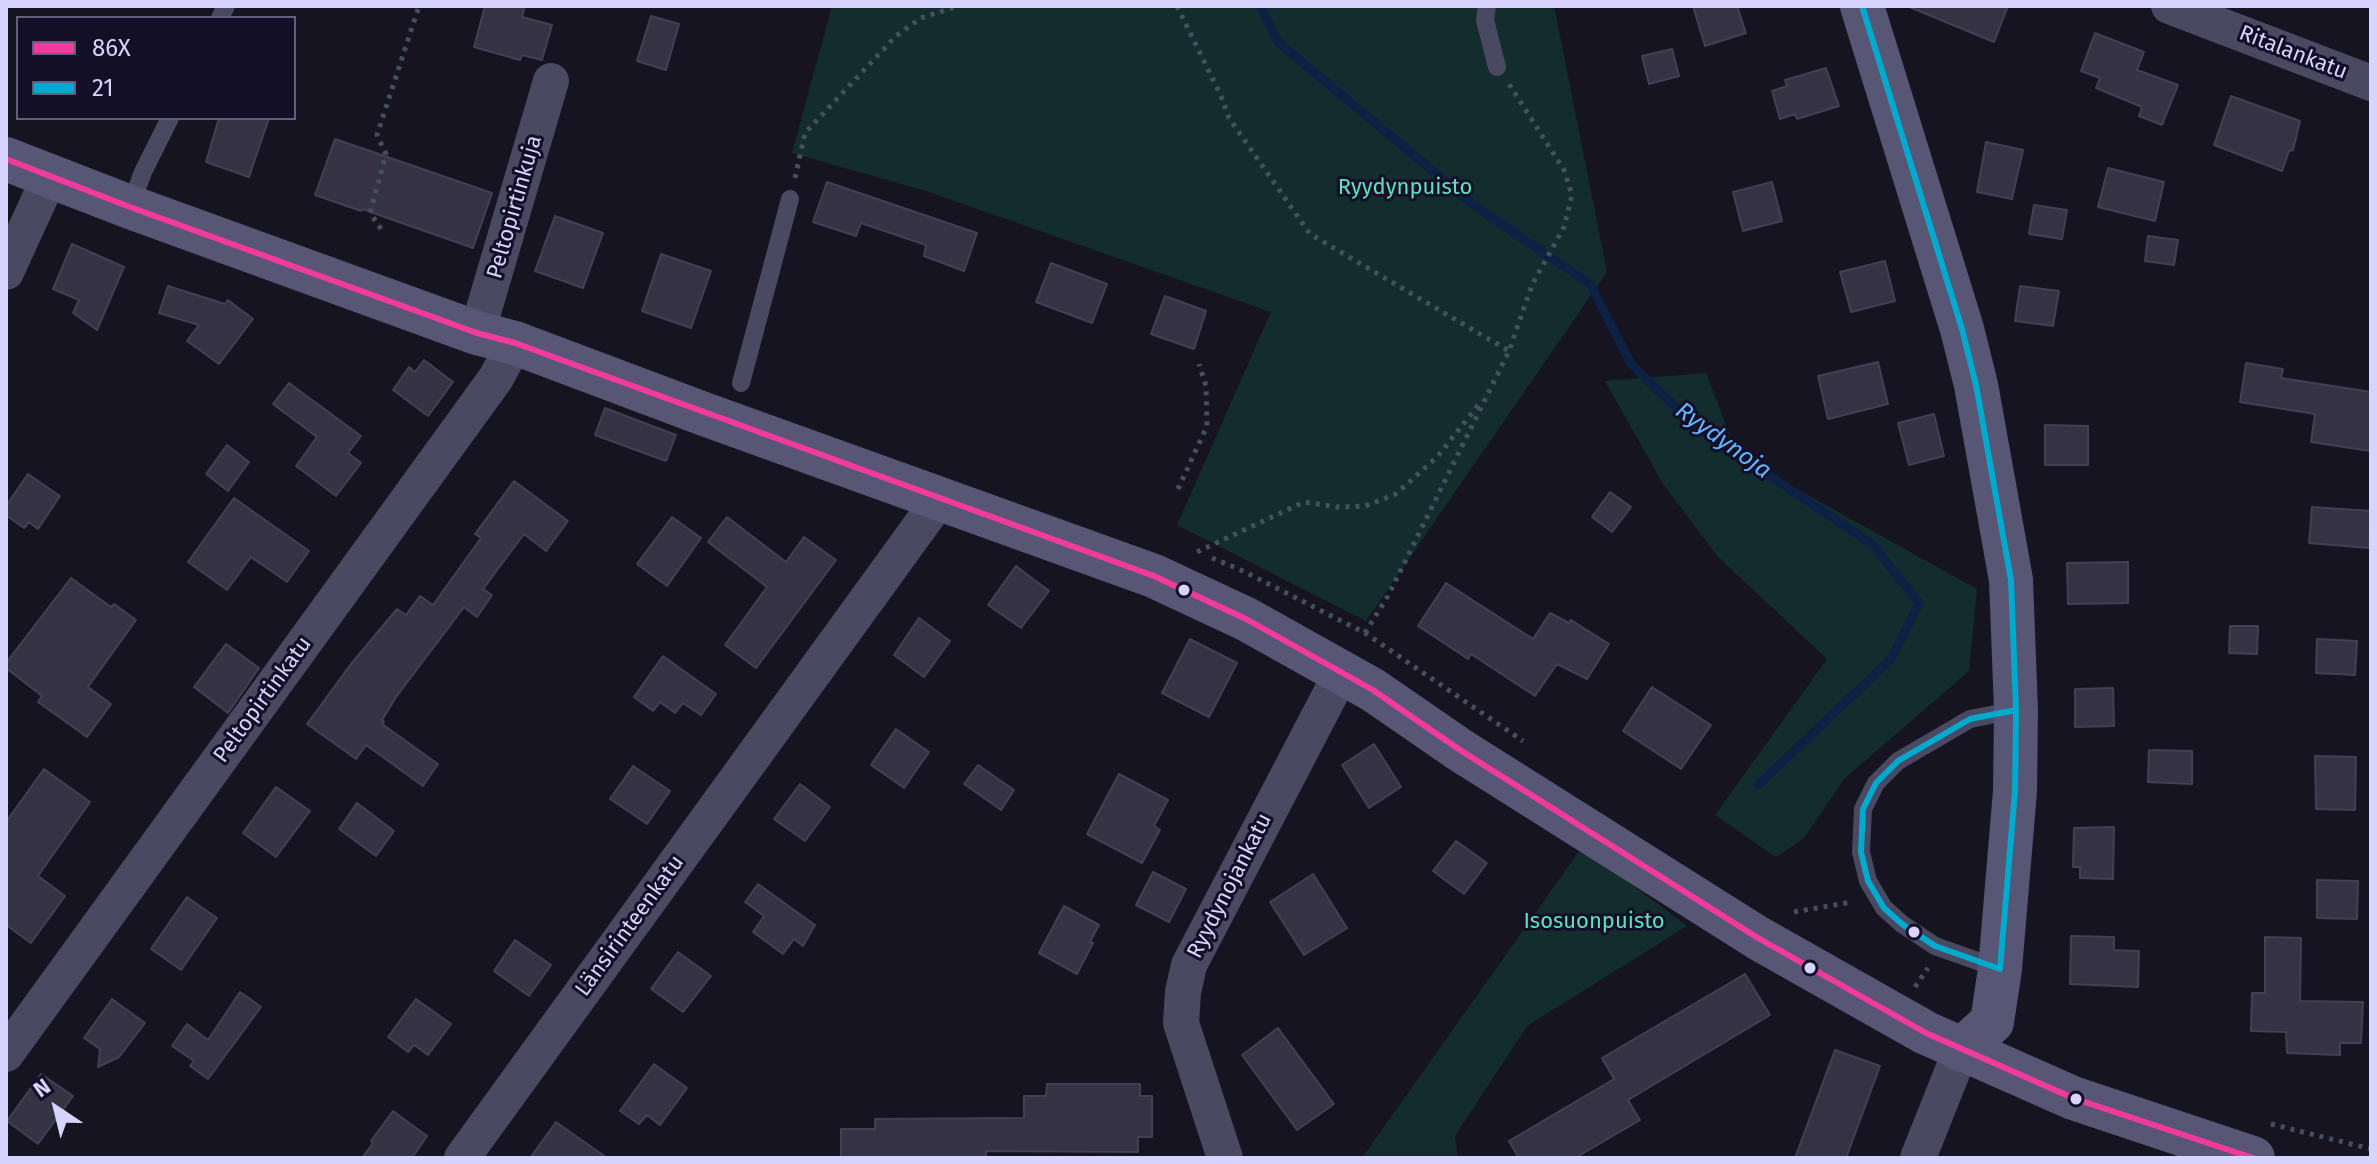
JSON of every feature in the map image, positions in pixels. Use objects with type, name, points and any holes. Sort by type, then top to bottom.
[{"type":"main road","points":[[1862,6],[1962,329],[1976,385],[2011,580],[2016,710],[2012,843],[2000,969],[1992,1022],[1961,1050]]},
{"type":"main road","points":[[6,159],[130,207],[1154,576],[1246,619],[1373,690],[1460,750],[1758,938],[1926,1033],[2073,1098],[2253,1158]]},
{"type":"street","name":"Ritalankatu","points":[[2169,6],[2371,83]]},
{"type":"street","name":"Peltopirtinkuja","points":[[496,338],[551,81]]},
{"type":"street","points":[[6,272],[50,176]]},
{"type":"street","name":"Peltopirtinkatu","points":[[6,1054],[496,378],[496,338]]},
{"type":"street","name":"Länsirinteenkatu","points":[[462,1158],[939,500]]},
{"type":"street","name":"Ryydynojankatu","points":[[1225,1158],[1181,1023],[1189,965],[1342,672]]},
{"type":"street","points":[[1918,1158],[1961,1050]]},
{"type":"lane","points":[[1487,6],[1485,20],[1497,67]]},
{"type":"lane","points":[[130,207],[143,172],[169,120]]},
{"type":"lane","points":[[741,383],[790,199]]},
{"type":"lane","points":[[2000,969],[1935,946],[1884,908],[1868,881],[1861,852],[1863,809],[1876,783],[1898,761],[1970,719],[2016,710]]},
{"type":"path","points":[[381,229],[370,213],[386,154],[377,135],[419,6]]},
{"type":"path","points":[[790,199],[805,133],[896,36],[921,18],[958,6]]},
{"type":"path","points":[[1177,6],[1229,118],[1310,234],[1509,351]]},
{"type":"path","points":[[1365,633],[1388,596],[1509,351],[1532,285],[1564,227],[1572,195],[1564,170],[1497,67]]},
{"type":"path","points":[[1178,489],[1207,426],[1206,386],[1199,364]]},
{"type":"path","points":[[1197,552],[1304,502],[1337,507],[1365,506],[1396,494],[1438,456],[1487,393]]},
{"type":"path","points":[[1794,912],[1852,902]]},
{"type":"path","points":[[1914,988],[1931,963]]},
{"type":"green space","name":"Ryydynpuisto","points":[[832,6],[1554,6],[1607,272],[1366,621],[1177,525],[1271,312],[926,191],[792,153]]},
{"type":"green space","points":[[1706,373],[1734,446],[1786,483],[1977,589],[1969,671],[1844,779],[1804,838],[1776,857],[1715,815],[1827,659],[1717,556],[1663,484],[1605,381]]},
{"type":"green space","name":"Isosuonpuisto","points":[[1582,847],[1687,926],[1527,1026],[1455,1136],[1458,1158],[1362,1158]]},
{"type":"building","points":[[485,6],[525,6],[522,17],[552,25],[542,60],[522,55],[520,60],[474,47]]},
{"type":"building","points":[[1693,6],[1737,6],[1746,33],[1705,46]]},
{"type":"building","points":[[1907,6],[2008,6],[1994,42]]},
{"type":"building","points":[[651,16],[679,24],[666,70],[637,61]]},
{"type":"building","points":[[2095,33],[2144,52],[2137,70],[2178,85],[2162,125],[2139,116],[2142,107],[2096,88],[2100,78],[2081,71]]},
{"type":"building","points":[[1672,49],[1679,76],[1649,84],[1642,56]]},
{"type":"building","points":[[1826,68],[1839,106],[1797,119],[1795,114],[1780,119],[1772,91],[1787,86],[1785,80]]},
{"type":"building","points":[[2231,96],[2300,121],[2293,150],[2289,151],[2282,171],[2214,145]]},
{"type":"building","points":[[218,120],[268,120],[249,177],[206,162]]},
{"type":"building","points":[[335,139],[492,193],[473,248],[315,195]]},
{"type":"building","points":[[1986,142],[2023,150],[2012,199],[1977,192]]},
{"type":"building","points":[[2108,168],[2164,182],[2155,221],[2098,207]]},
{"type":"building","points":[[827,182],[977,233],[964,271],[924,256],[926,245],[861,223],[856,236],[813,222]]},
{"type":"building","points":[[1772,182],[1782,221],[1743,231],[1733,192]]},
{"type":"building","points":[[2034,205],[2067,210],[2062,239],[2029,234]]},
{"type":"building","points":[[555,216],[603,233],[583,288],[535,271]]},
{"type":"building","points":[[2148,236],[2178,240],[2174,265],[2145,261]]},
{"type":"building","points":[[72,244],[124,267],[97,330],[73,313],[79,300],[53,289]]},
{"type":"building","points":[[661,254],[711,271],[691,328],[642,311]]},
{"type":"building","points":[[1885,261],[1895,301],[1851,312],[1840,272]]},
{"type":"building","points":[[1051,263],[1107,284],[1092,323],[1036,302]]},
{"type":"building","points":[[168,286],[225,304],[228,300],[253,319],[219,364],[187,341],[199,325],[159,313]]},
{"type":"building","points":[[2020,286],[2059,291],[2053,326],[2015,321]]},
{"type":"building","points":[[1165,296],[1206,311],[1194,349],[1151,334]]},
{"type":"building","points":[[424,360],[453,382],[428,416],[393,390],[409,367],[415,372]]},
{"type":"building","points":[[1878,362],[1888,404],[1828,419],[1818,376]]},
{"type":"building","points":[[2246,363],[2283,369],[2281,378],[2371,392],[2371,451],[2311,442],[2315,414],[2240,402]]},
{"type":"building","points":[[289,383],[361,436],[348,453],[361,463],[336,496],[296,466],[317,437],[273,404]]},
{"type":"building","points":[[605,408],[676,435],[666,461],[595,435]]},
{"type":"building","points":[[1934,414],[1944,456],[1909,465],[1898,423]]},
{"type":"building","points":[[2045,425],[2088,426],[2088,465],[2045,465]]},
{"type":"building","points":[[227,445],[249,462],[228,491],[206,474]]},
{"type":"building","points":[[28,474],[60,496],[38,529],[29,522],[24,528],[6,515],[6,506]]},
{"type":"building","points":[[514,481],[568,521],[546,551],[524,534],[483,589],[492,595],[477,617],[464,607],[382,720],[382,724],[438,764],[423,786],[366,745],[356,759],[307,724],[397,609],[406,615],[420,596],[433,605],[481,538],[475,534]]},
{"type":"building","points":[[1610,492],[1631,507],[1612,532],[1592,517]]},
{"type":"building","points":[[234,498],[309,551],[287,582],[251,557],[227,590],[188,562]]},
{"type":"building","points":[[2312,507],[2371,511],[2369,548],[2309,543]]},
{"type":"building","points":[[672,517],[701,538],[667,586],[637,564]]},
{"type":"building","points":[[727,517],[786,562],[804,537],[836,560],[756,668],[725,645],[767,587],[708,542]]},
{"type":"building","points":[[2128,562],[2128,603],[2068,604],[2067,563]]},
{"type":"building","points":[[1016,566],[1049,591],[1021,628],[988,605]]},
{"type":"building","points":[[71,578],[111,607],[114,604],[136,620],[88,687],[111,704],[87,737],[38,702],[42,696],[6,668],[6,663]]},
{"type":"building","points":[[1446,583],[1533,639],[1550,613],[1569,623],[1571,620],[1609,644],[1587,679],[1557,664],[1535,696],[1471,654],[1468,659],[1418,626]]},
{"type":"building","points":[[919,618],[950,641],[924,677],[894,655]]},
{"type":"building","points":[[2230,626],[2258,626],[2257,654],[2229,653]]},
{"type":"building","points":[[1190,639],[1237,663],[1209,717],[1162,693]]},
{"type":"building","points":[[2317,639],[2357,641],[2355,675],[2316,673]]},
{"type":"building","points":[[226,644],[259,668],[228,713],[194,687]]},
{"type":"building","points":[[663,656],[716,694],[701,715],[683,703],[675,713],[660,702],[653,711],[634,697]]},
{"type":"building","points":[[1652,687],[1711,725],[1681,769],[1623,731]]},
{"type":"building","points":[[2113,688],[2114,726],[2075,727],[2075,689]]},
{"type":"building","points":[[896,729],[929,752],[904,788],[871,765]]},
{"type":"building","points":[[1374,744],[1401,787],[1369,808],[1342,765]]},
{"type":"building","points":[[2149,750],[2192,751],[2192,784],[2148,782]]},
{"type":"building","points":[[2315,756],[2356,757],[2355,810],[2316,809]]},
{"type":"building","points":[[978,765],[1014,790],[1001,810],[964,784]]},
{"type":"building","points":[[633,766],[670,791],[647,824],[610,799]]},
{"type":"building","points":[[44,769],[90,802],[38,876],[65,896],[31,943],[6,925],[6,822]]},
{"type":"building","points":[[1119,774],[1168,800],[1154,826],[1160,830],[1142,863],[1087,834]]},
{"type":"building","points":[[800,784],[830,807],[805,841],[774,819]]},
{"type":"building","points":[[276,787],[310,811],[276,857],[243,833]]},
{"type":"building","points":[[357,803],[394,831],[376,856],[339,829]]},
{"type":"building","points":[[2114,827],[2113,879],[2080,878],[2080,867],[2073,867],[2074,828]]},
{"type":"building","points":[[1456,841],[1487,863],[1464,894],[1433,871]]},
{"type":"building","points":[[1153,872],[1186,889],[1169,922],[1136,905]]},
{"type":"building","points":[[1313,874],[1347,928],[1304,955],[1270,902]]},
{"type":"building","points":[[2317,880],[2358,881],[2357,919],[2317,918]]},
{"type":"building","points":[[758,884],[815,925],[803,946],[794,939],[783,954],[753,932],[764,916],[745,902]]},
{"type":"building","points":[[187,897],[217,918],[181,970],[151,949]]},
{"type":"building","points":[[1064,906],[1099,925],[1077,974],[1039,953]]},
{"type":"building","points":[[2071,936],[2114,937],[2114,950],[2139,951],[2138,987],[2070,984]]},
{"type":"building","points":[[2265,937],[2301,938],[2300,1001],[2363,1002],[2361,1043],[2340,1043],[2340,1055],[2287,1053],[2286,1032],[2251,1031],[2252,993],[2265,993]]},
{"type":"building","points":[[515,940],[551,965],[529,996],[494,971]]},
{"type":"building","points":[[678,952],[711,976],[683,1012],[651,989]]},
{"type":"building","points":[[1745,974],[1770,1015],[1628,1100],[1640,1120],[1575,1158],[1519,1158],[1509,1141],[1614,1079],[1602,1058]]},
{"type":"building","points":[[240,992],[261,1007],[208,1079],[190,1066],[194,1061],[172,1046],[187,1024],[208,1040]]},
{"type":"building","points":[[112,999],[145,1023],[119,1057],[98,1067],[100,1049],[84,1038]]},
{"type":"building","points":[[416,999],[451,1024],[428,1055],[414,1045],[408,1052],[388,1037]]},
{"type":"building","points":[[1278,1028],[1334,1104],[1297,1130],[1242,1055]]},
{"type":"building","points":[[1835,1050],[1880,1066],[1846,1158],[1795,1158]]},
{"type":"building","points":[[654,1064],[687,1088],[660,1125],[647,1115],[639,1124],[620,1111]]},
{"type":"building","points":[[41,1074],[73,1096],[38,1144],[7,1121]]},
{"type":"building","points":[[1047,1084],[1140,1084],[1140,1096],[1152,1096],[1152,1137],[1138,1137],[1138,1152],[986,1151],[986,1158],[841,1158],[841,1129],[875,1129],[875,1119],[1024,1118],[1024,1096],[1046,1096]]},
{"type":"building","points":[[393,1111],[427,1136],[412,1158],[362,1158],[373,1143],[371,1141]]},
{"type":"building","points":[[556,1122],[607,1158],[530,1158]]},
{"type":"waterway","name":"Ryydynoja","points":[[1260,6],[1278,42],[1475,206],[1590,284],[1631,364],[1696,427],[1872,544],[1919,603],[1891,659],[1758,785]]},
{"type":"transit line","name":"21","points":[[1862,6],[1962,329],[1976,385],[2011,580],[2016,710]]},
{"type":"transit line","name":"86X","points":[[6,159],[130,207],[477,333],[515,343],[1154,576],[1246,619],[1373,690],[1460,750],[1758,938],[1926,1033],[2073,1098],[2253,1158]]},
{"type":"transit line","name":"21","points":[[2016,710],[2015,791],[2000,969],[1935,946],[1884,908],[1868,881],[1861,852],[1863,809],[1876,783],[1898,761],[1970,719],[2016,710]]}]
